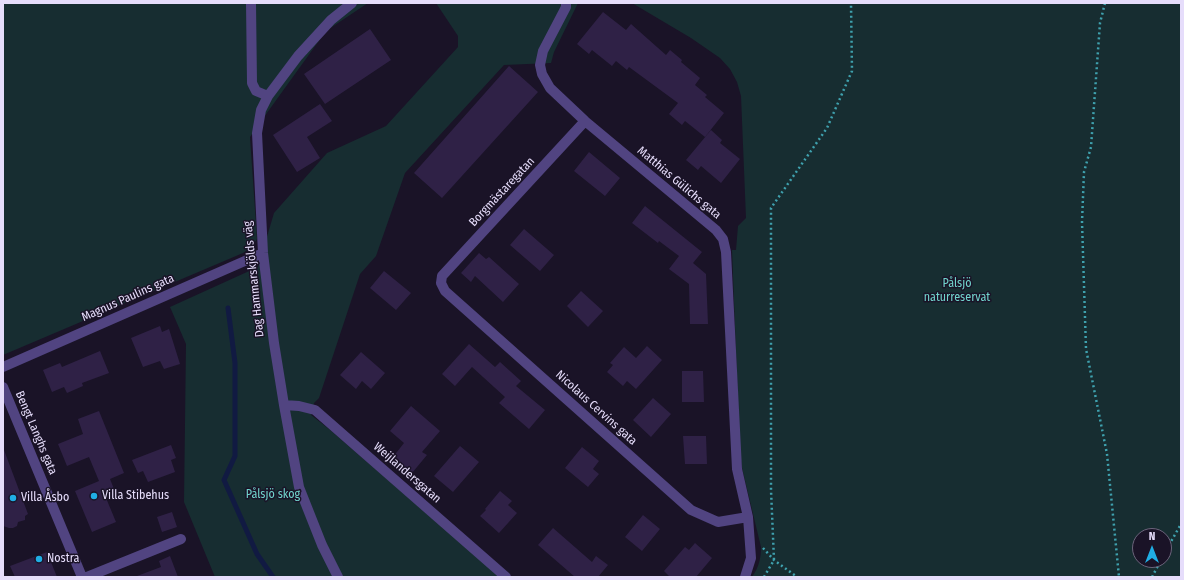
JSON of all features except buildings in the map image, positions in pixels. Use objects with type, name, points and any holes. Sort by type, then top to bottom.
[{"type":"street","points":[[251,3],[252,83],[256,91],[268,96]]},
{"type":"street","name":"Dag Hammarskjölds väg","points":[[338,577],[322,545],[299,487],[284,405],[274,343],[263,253],[257,133],[261,110],[268,96],[312,40],[331,20],[352,3]]},
{"type":"street","name":"Matthias Gülichs gata","points":[[566,3],[566,7],[543,51],[540,65],[542,74],[550,88],[585,121],[716,230],[723,239],[726,252],[737,469],[748,517]]},
{"type":"street","name":"Borgmästaregatan","points":[[441,283],[442,276],[585,121]]},
{"type":"street","name":"Magnus Paulins gata","points":[[3,367],[263,253]]},
{"type":"street","name":"Nicolaus Cervins gata","points":[[441,283],[445,291],[691,510],[718,522],[748,517]]},
{"type":"street","name":"Bengt Langhs gata","points":[[3,387],[82,577]]},
{"type":"street","name":"Weijlandersgatan","points":[[284,405],[299,406],[315,410],[506,577]]},
{"type":"street","points":[[745,577],[751,558],[748,517]]},
{"type":"street","points":[[87,577],[181,539]]},
{"type":"path","points":[[764,577],[774,560],[771,490],[771,208],[826,128],[852,71],[851,3]]},
{"type":"path","points":[[1105,3],[1100,23],[1091,148],[1084,172],[1082,222],[1086,349],[1107,454],[1119,577]]},
{"type":"path","points":[[1172,540],[1181,524]]},
{"type":"path","points":[[749,532],[774,560],[797,577]]},
{"type":"path","points":[[1152,577],[1157,568]]},
{"type":"green space","points":[[3,3],[368,3],[326,31],[250,137],[257,239],[251,247],[243,253],[3,355]]},
{"type":"green space","name":"Pålsjö skog","points":[[436,3],[578,3],[554,52],[551,63],[504,65],[405,173],[376,256],[360,274],[319,398],[314,403],[311,415],[500,577],[215,577],[184,502],[186,344],[170,307],[258,267],[274,213],[327,153],[386,126],[458,47],[458,36]]},
{"type":"green space","name":"Pålsjö naturreservat","points":[[632,3],[1181,3],[1181,577],[752,577],[759,562],[761,547],[740,454],[732,250],[736,250],[738,226],[746,218],[741,96],[737,82],[730,69],[720,58],[691,38]]},
{"type":"waterway","points":[[228,308],[235,363],[235,456],[224,480],[257,554],[273,577]]},
{"type":"place","name":"Villa Stibehus","points":[[94,496]]},
{"type":"place","name":"Villa Åsbo","points":[[13,498]]},
{"type":"place","name":"Nostra","points":[[39,559]]}]
